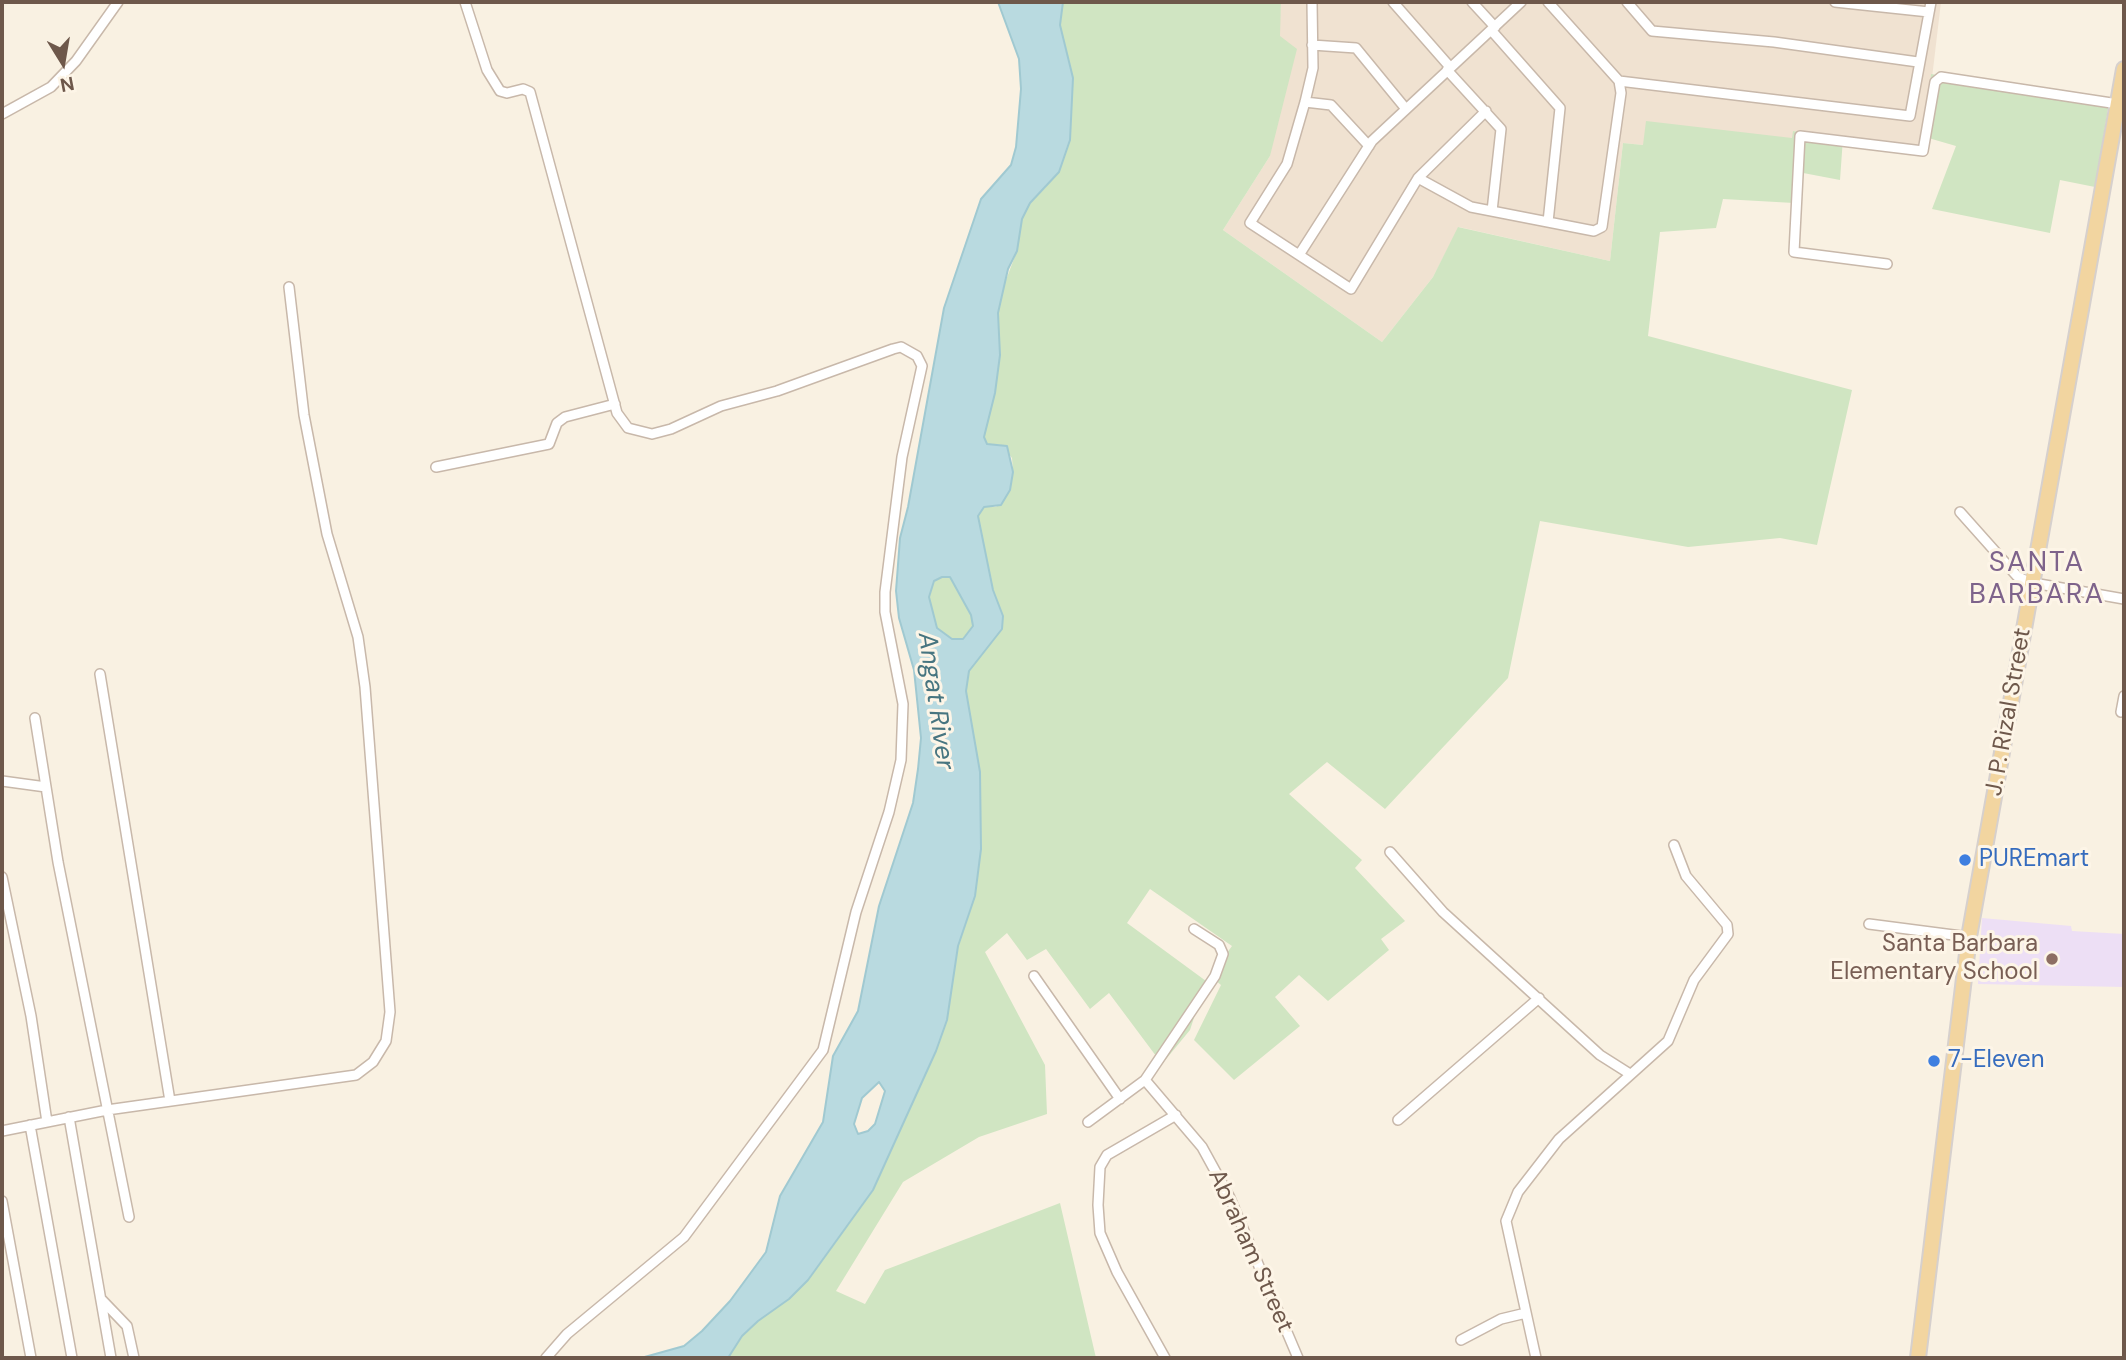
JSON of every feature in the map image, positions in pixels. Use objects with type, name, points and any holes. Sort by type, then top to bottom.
[{"type":"main road","name":"J. P. Rizal Street","points":[[1918,1358],[1969,937],[2030,581],[2124,69]]},
{"type":"street","points":[[2,114],[51,87],[76,61],[118,2]]},
{"type":"street","points":[[465,2],[487,70],[500,91],[507,93],[523,89],[530,92],[615,404],[628,428],[652,434],[721,406],[777,391],[892,349],[901,348],[917,356],[922,366],[902,457],[885,592],[885,612],[903,704],[903,737],[896,787],[856,912],[836,1003],[818,1059],[684,1237],[567,1334],[546,1358]]},
{"type":"street","points":[[1312,2],[1313,68],[1305,102],[1287,164],[1250,223],[1351,289],[1418,178],[1486,111]]},
{"type":"street","points":[[1393,2],[1501,129],[1492,211]]},
{"type":"street","points":[[1472,2],[1560,108],[1548,222]]},
{"type":"street","points":[[1299,255],[1369,146],[1521,2]]},
{"type":"street","points":[[1418,178],[1471,207],[1594,231],[1602,227],[1621,93],[1619,81],[1548,2]]},
{"type":"street","points":[[1627,2],[1652,31],[1774,42],[1918,62]]},
{"type":"street","points":[[1835,2],[1929,12]]},
{"type":"street","points":[[1619,81],[1910,116],[1931,2]]},
{"type":"street","points":[[1312,45],[1356,48],[1406,109]]},
{"type":"street","points":[[1886,264],[1794,252],[1800,136],[1923,151],[1935,82],[1941,77],[2118,104]]},
{"type":"street","points":[[1305,102],[1331,105],[1369,146]]},
{"type":"street","points":[[2,1131],[107,1110],[356,1075],[373,1062],[386,1041],[389,1021],[385,934],[360,650],[321,501],[304,415],[289,287]]},
{"type":"street","points":[[436,467],[549,444],[557,423],[565,417],[615,404]]},
{"type":"street","points":[[1960,512],[2017,576],[2030,581],[2124,599]]},
{"type":"street","points":[[100,674],[170,1101]]},
{"type":"street","points":[[2121,712],[2124,696]]},
{"type":"street","points":[[36,718],[46,787],[129,1217]]},
{"type":"street","points":[[2,781],[46,787]]},
{"type":"street","points":[[1536,1358],[1507,1222],[1518,1192],[1559,1139],[1668,1041],[1694,980],[1727,934],[1727,925],[1686,876],[1674,845]]},
{"type":"street","points":[[1390,852],[1443,912],[1600,1055],[1630,1074]]},
{"type":"street","points":[[2,877],[31,1016],[47,1122]]},
{"type":"street","points":[[1869,924],[1969,937]]},
{"type":"street","points":[[1088,1122],[1145,1080],[1203,996],[1223,954],[1219,945],[1194,929]]},
{"type":"street","points":[[1034,976],[1120,1099]]},
{"type":"street","points":[[1398,1120],[1539,998]]},
{"type":"street","name":"Abraham Street","points":[[1145,1080],[1202,1147],[1230,1198],[1298,1358]]},
{"type":"street","points":[[1165,1358],[1117,1272],[1100,1233],[1098,1205],[1100,1167],[1107,1155],[1176,1115]]},
{"type":"street","points":[[69,1117],[111,1358]]},
{"type":"street","points":[[30,1125],[72,1358]]},
{"type":"street","points":[[2,1201],[31,1358]]},
{"type":"street","points":[[100,1298],[127,1326],[134,1358]]},
{"type":"street","points":[[1461,1340],[1501,1319],[1527,1313]]},
{"type":"shaded area","points":[[1281,2],[1941,2],[1925,137],[1918,148],[1794,131],[1793,138],[1643,145],[1623,143],[1610,261],[1459,227],[1433,277],[1382,342],[1223,230],[1270,156]]},
{"type":"shaded area","name":"Santa Barbara Elementary School","points":[[1982,918],[2071,926],[2072,931],[2124,934],[2124,987],[1978,984]]},
{"type":"green space","points":[[1063,2],[1281,2],[1280,36],[1297,49],[1270,156],[1223,230],[1382,342],[1433,277],[1458,227],[1610,261],[1623,143],[1643,145],[1646,121],[1792,138],[1793,131],[1843,138],[1840,180],[1798,172],[1794,203],[1723,199],[1716,228],[1660,232],[1648,336],[1852,390],[1817,545],[1780,538],[1688,547],[1540,521],[1508,678],[1385,809],[1327,762],[1289,794],[1362,860],[1355,868],[1405,921],[1381,939],[1389,950],[1328,1001],[1299,975],[1275,997],[1300,1026],[1234,1080],[1194,1040],[1221,985],[1210,976],[1232,946],[1150,889],[1127,923],[1206,981],[1190,1030],[1162,1064],[1109,993],[1090,1009],[1046,949],[1027,960],[1007,933],[985,952],[1045,1065],[1047,1114],[979,1137],[903,1182],[836,1291],[865,1304],[885,1270],[1060,1203],[1096,1358],[728,1358],[742,1336],[789,1299],[808,1280],[873,1190],[936,1051],[958,946],[975,896],[980,772],[966,691],[969,671],[1002,625],[1003,616],[993,590],[978,516],[984,507],[996,507],[1010,490],[1013,472],[1012,458],[1002,445],[987,444],[984,437],[1000,355],[998,313],[1001,293],[1017,251],[1022,219],[1030,203],[1046,187],[1073,78],[1060,25]]},
{"type":"green space","points":[[1931,74],[2109,103],[2095,187],[2060,180],[2050,233],[1932,209],[1956,146],[1925,137]]},
{"type":"green space","points":[[950,577],[971,615],[973,626],[963,639],[952,639],[937,628],[929,598],[934,581]]},
{"type":"water","name":"Angat River","points":[[998,2],[1063,2],[1060,25],[1073,78],[1070,140],[1059,172],[1030,203],[1022,219],[1017,251],[1008,269],[998,313],[1000,355],[995,393],[984,437],[987,444],[1007,446],[1013,472],[1010,490],[1001,505],[984,507],[978,516],[993,590],[1003,616],[1002,629],[969,671],[966,691],[980,772],[981,849],[975,896],[958,946],[947,1020],[936,1051],[873,1190],[808,1280],[789,1299],[742,1336],[728,1358],[641,1358],[684,1346],[702,1331],[730,1301],[766,1252],[780,1196],[823,1122],[833,1056],[858,1011],[879,906],[913,803],[921,738],[914,670],[899,618],[896,591],[900,538],[944,308],[981,199],[1011,165],[1016,147],[1021,89],[1019,59]],"holes":[[[950,577],[971,615],[973,626],[963,639],[952,639],[937,628],[929,597],[934,581]],[[879,1082],[885,1091],[875,1124],[868,1131],[858,1134],[854,1124],[862,1098]]]},
{"type":"place","name":"PUREmart","points":[[1965,860]]},
{"type":"place","name":"Santa Barbara Elementary School","points":[[2052,959]]},
{"type":"place","name":"7-Eleven","points":[[1934,1061]]},
{"type":"district","name":"SANTA BARBARA","points":[[2037,580]]}]
